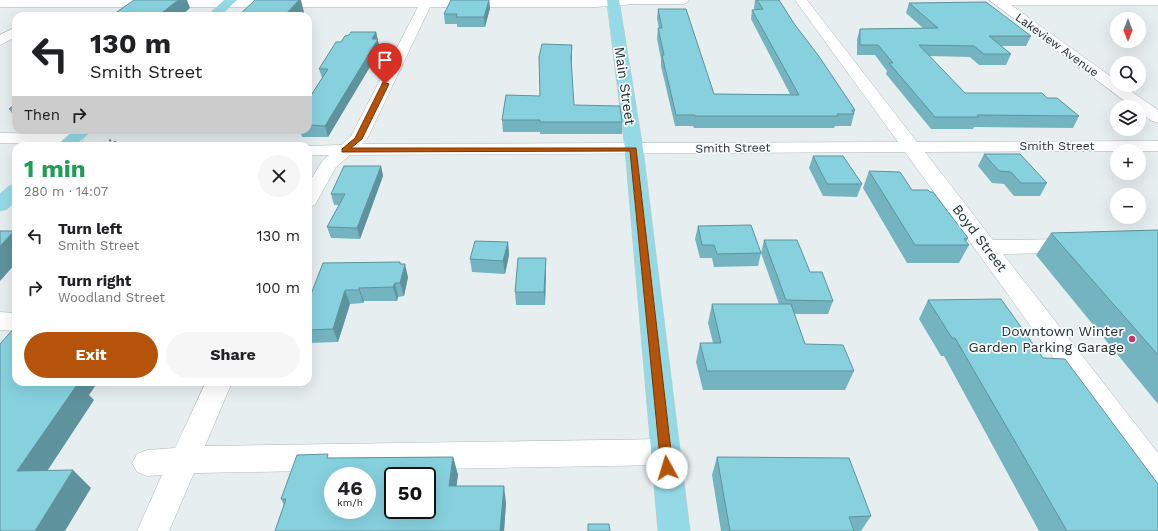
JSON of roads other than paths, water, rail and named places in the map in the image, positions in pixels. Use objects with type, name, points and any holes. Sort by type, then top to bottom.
[{"type":"main road","points":[[218,12],[230,1]]},
{"type":"main road","name":"Main Street","points":[[613,1],[634,149],[674,531]]},
{"type":"main road","points":[[0,205],[12,194]]},
{"type":"street","points":[[0,3],[28,1],[62,3],[683,0]]},
{"type":"street","name":"Boyd Street","points":[[801,0],[912,146],[1158,477]]},
{"type":"street","points":[[990,0],[1158,1]]},
{"type":"street","name":"Lakeview Avenue","points":[[996,0],[1158,118]]},
{"type":"street","points":[[312,194],[329,164],[358,139],[426,1]]},
{"type":"street","points":[[47,12],[62,3]]},
{"type":"street","points":[[0,40],[12,33]]},
{"type":"street","points":[[0,138],[74,138]]},
{"type":"street","name":"Smith Street","points":[[312,148],[344,150],[912,146],[1158,146]]},
{"type":"street","points":[[986,247],[1087,246]]},
{"type":"street","points":[[0,321],[12,322]]},
{"type":"street","points":[[153,531],[217,386]]},
{"type":"street","points":[[147,463],[184,460],[665,452]]},
{"type":"place","name":"Downtown Winter Garden Parking Garage","points":[[1132,339]]}]
